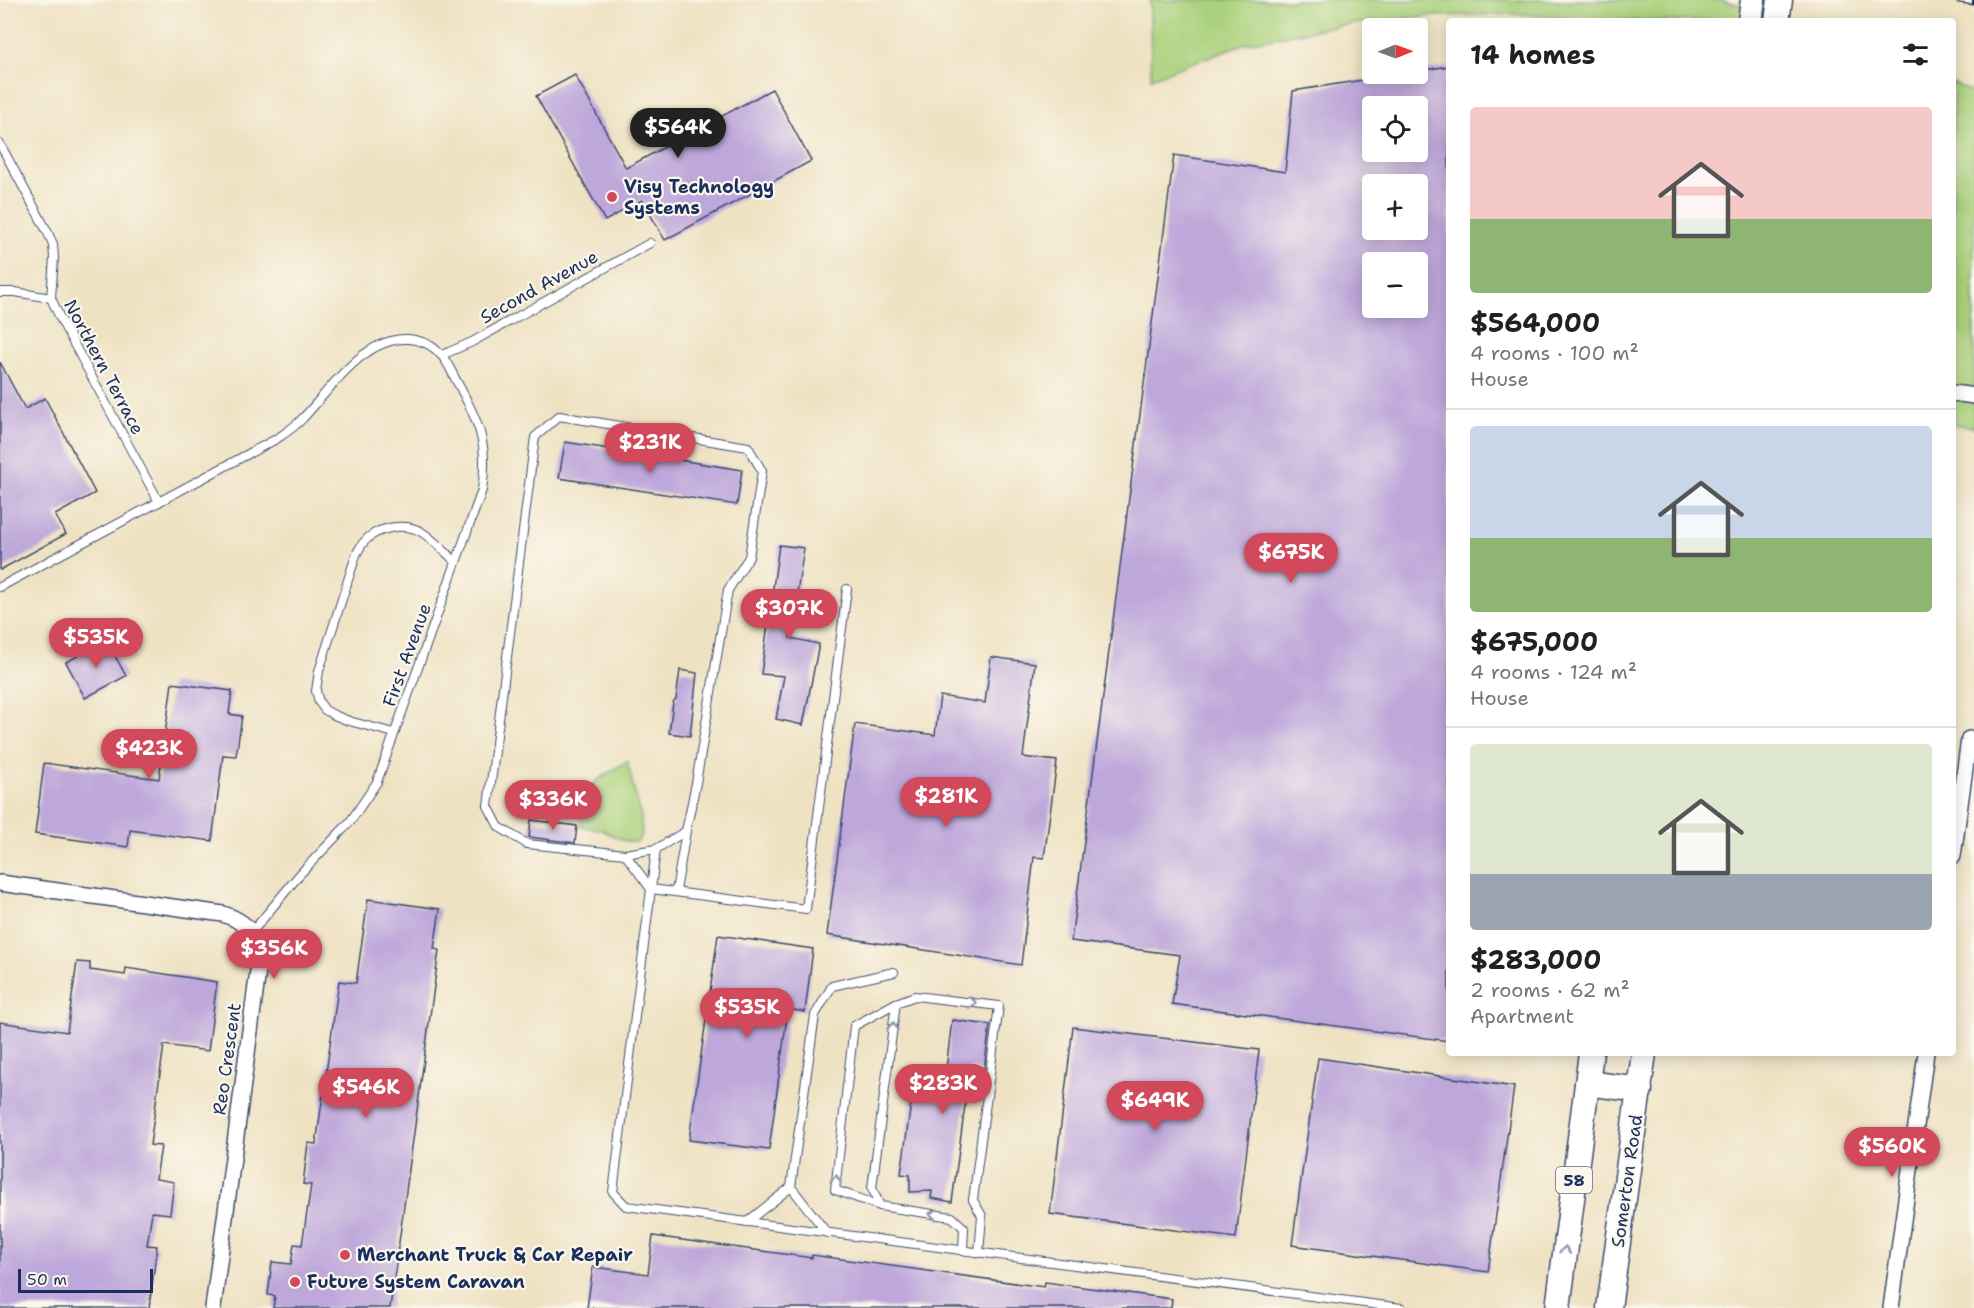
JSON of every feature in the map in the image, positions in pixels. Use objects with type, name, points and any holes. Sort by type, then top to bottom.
[{"type":"main road","points":[[1750,18],[1753,0]]},
{"type":"main road","points":[[1777,18],[1780,0]]},
{"type":"main road","name":"58","points":[[1558,1308],[1591,1056]]},
{"type":"main road","name":"Somerton Road","points":[[1610,1308],[1644,1056]]},
{"type":"main road","points":[[1587,1083],[1640,1090]]},
{"type":"street","points":[[1956,393],[1974,396]]},
{"type":"street","points":[[1956,834],[1969,739]]},
{"type":"street","points":[[0,883],[223,914],[237,918],[252,932]]},
{"type":"street","name":"Reo Crescent","points":[[213,1308],[258,971],[258,956],[252,932]]},
{"type":"street","points":[[1891,1308],[1926,1056]]},
{"type":"lane","name":"Northern Terrace","points":[[0,144],[53,244],[51,298],[159,502]]},
{"type":"lane","name":"Second Avenue","points":[[442,355],[472,342],[650,243]]},
{"type":"lane","points":[[0,292],[51,298]]},
{"type":"lane","points":[[0,587],[278,438],[301,421],[371,348],[402,339],[419,340],[430,344],[442,355]]},
{"type":"lane","name":"First Avenue","points":[[252,932],[300,873],[350,822],[377,782],[482,490],[485,451],[480,431],[470,405],[442,355]]},
{"type":"lane","points":[[676,891],[728,590],[748,557],[762,471],[748,447],[559,416],[535,437],[488,806],[499,827],[527,844],[625,854],[656,849],[686,831]]},
{"type":"lane","points":[[394,733],[334,715],[325,710],[319,702],[316,691],[319,671],[356,555],[364,542],[372,535],[400,527],[412,528],[421,532],[456,562]]},
{"type":"lane","points":[[625,854],[651,889],[806,909],[847,589]]},
{"type":"lane","points":[[656,849],[612,1192],[626,1206],[1402,1308]]},
{"type":"lane","points":[[747,1222],[791,1186],[815,1016],[832,986],[894,972]]},
{"type":"lane","points":[[963,1251],[964,1228],[952,1217],[880,1206],[835,1190],[854,1026],[896,1003],[915,996],[999,1006],[973,1200],[982,1216],[979,1253]]},
{"type":"lane","points":[[880,1206],[872,1188],[896,1003]]},
{"type":"lane","points":[[791,1186],[827,1233]]},
{"type":"green space","points":[[1150,0],[1721,0],[1788,18],[1555,18],[1522,14],[1362,18],[1362,23],[1246,43],[1151,78]]},
{"type":"green space","points":[[1956,84],[1974,93],[1974,427],[1956,424]]},
{"type":"green space","points":[[627,761],[641,817],[642,835],[637,842],[624,841],[600,829],[581,827],[582,801],[586,792],[596,782]]},
{"type":"building","points":[[1446,66],[1446,1041],[1172,1004],[1180,955],[1071,941],[1174,155],[1285,172],[1293,91],[1362,80],[1362,84],[1428,84],[1428,69]]},
{"type":"building","points":[[575,75],[626,168],[772,89],[811,161],[665,240],[642,200],[605,221],[536,96]]},
{"type":"building","points":[[0,362],[25,409],[45,398],[95,493],[55,515],[66,534],[0,570]]},
{"type":"building","points":[[565,442],[742,470],[737,505],[559,478]]},
{"type":"building","points":[[779,545],[804,548],[790,638],[819,644],[803,725],[776,719],[784,676],[761,674]]},
{"type":"building","points":[[107,641],[126,676],[85,698],[66,662]]},
{"type":"building","points":[[991,657],[1035,663],[1023,757],[1057,761],[1044,858],[1034,857],[1021,965],[827,935],[855,724],[935,735],[940,696],[985,703]]},
{"type":"building","points":[[680,670],[697,673],[690,736],[669,733]]},
{"type":"building","points":[[172,683],[232,691],[229,714],[242,716],[236,756],[223,755],[212,841],[130,830],[128,847],[35,834],[44,763],[159,779]]},
{"type":"building","points":[[531,820],[577,826],[575,843],[529,837]]},
{"type":"building","points":[[368,899],[440,909],[434,949],[439,950],[390,1308],[273,1308],[275,1296],[268,1295],[272,1262],[291,1264],[294,1244],[302,1245],[311,1185],[303,1184],[308,1143],[316,1144],[339,981],[356,983]]},
{"type":"building","points":[[718,935],[813,949],[805,1012],[788,1009],[769,1150],[689,1140]]},
{"type":"building","points":[[77,962],[90,963],[90,970],[125,975],[126,968],[217,982],[208,1051],[164,1045],[150,1145],[161,1146],[156,1179],[174,1182],[170,1214],[152,1212],[147,1245],[157,1246],[149,1308],[0,1308],[0,1022],[67,1032]]},
{"type":"building","points":[[952,1020],[990,1025],[984,1070],[970,1068],[952,1202],[931,1198],[932,1191],[910,1192],[910,1175],[901,1174],[914,1082],[944,1086]]},
{"type":"building","points":[[1073,1027],[1259,1050],[1236,1238],[1050,1214]]},
{"type":"building","points":[[1318,1058],[1514,1087],[1488,1272],[1292,1245]]},
{"type":"building","points":[[653,1236],[1044,1287],[1045,1282],[1172,1299],[1171,1308],[587,1308],[593,1267],[648,1274]]},
{"type":"railway","points":[[1958,0],[1974,2]]},
{"type":"place","name":"Visy Technology Systems","points":[[612,197]]},
{"type":"place","name":"Merchant Truck & Car Repair","points":[[345,1255]]},
{"type":"place","name":"Future System Caravan","points":[[295,1282]]}]
